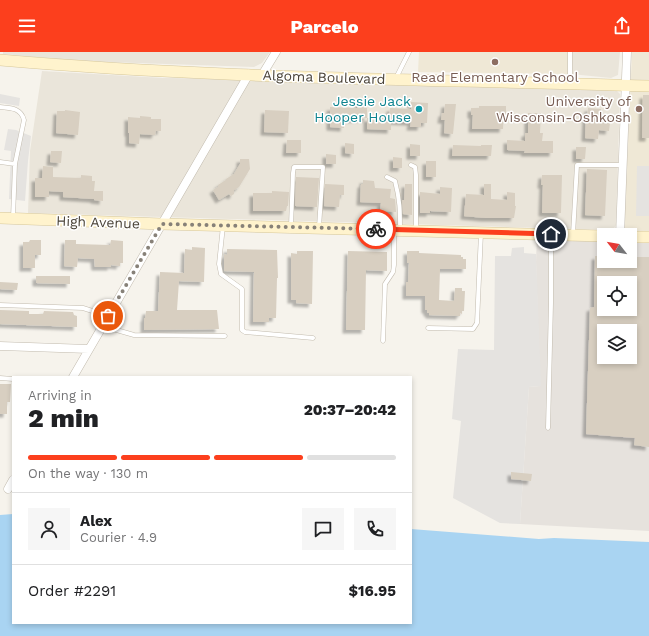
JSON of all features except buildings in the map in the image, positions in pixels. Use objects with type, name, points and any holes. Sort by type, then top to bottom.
[{"type":"main road","name":"Algoma Boulevard","points":[[0,60],[100,68],[262,75],[395,80],[649,86]]},
{"type":"main road","name":"High Avenue","points":[[0,218],[597,236]]},
{"type":"main road","points":[[637,237],[649,237]]},
{"type":"street","points":[[262,75],[276,52]]},
{"type":"street","points":[[620,228],[628,52]]},
{"type":"street","points":[[74,376],[249,74]]},
{"type":"street","points":[[0,346],[89,349]]},
{"type":"street","points":[[8,489],[12,482]]},
{"type":"lane","points":[[395,80],[409,52]]},
{"type":"lane","points":[[570,52],[570,84]]},
{"type":"lane","points":[[0,107],[18,110],[23,115],[24,120],[15,164],[13,218]]},
{"type":"lane","points":[[0,162],[15,164]]},
{"type":"lane","points":[[411,165],[415,167],[416,175],[416,230]]},
{"type":"lane","points":[[573,235],[577,165],[623,165]]},
{"type":"lane","points":[[291,227],[292,173],[294,167],[323,167],[319,228]]},
{"type":"lane","points":[[383,341],[385,284],[393,272],[400,203],[395,182],[387,177]]},
{"type":"lane","points":[[223,225],[220,264],[222,274],[242,289],[242,330],[245,332],[313,338]]},
{"type":"lane","points":[[428,328],[473,329],[477,323],[481,232]]},
{"type":"lane","points":[[548,428],[551,234]]},
{"type":"lane","points":[[0,304],[83,308],[108,316]]},
{"type":"lane","points":[[104,324],[113,330],[134,335],[225,336]]},
{"type":"lane","points":[[0,378],[12,379]]},
{"type":"shaded area","points":[[3,52],[270,52],[262,63],[254,67],[79,61],[3,54]]},
{"type":"shaded area","name":"Read Elementary School","points":[[419,52],[572,52],[571,74],[418,72]]},
{"type":"shaded area","points":[[572,52],[620,52],[618,75],[611,78],[571,74]]},
{"type":"shaded area","name":"University of Wisconsin-Oshkosh","points":[[632,52],[649,52],[649,237],[637,236],[637,228],[621,228],[627,165]]},
{"type":"shaded area","points":[[42,71],[163,78],[263,79],[616,90],[620,94],[616,225],[614,228],[597,228],[597,230],[28,213],[30,151]]},
{"type":"shaded area","points":[[0,94],[20,98],[19,106],[0,103]]},
{"type":"shaded area","points":[[8,129],[16,130],[31,136],[25,201],[9,199],[11,151],[4,150]]},
{"type":"shaded area","points":[[637,166],[649,166],[649,216],[636,216]]},
{"type":"shaded area","points":[[537,234],[597,236],[597,268],[637,268],[637,237],[649,237],[649,531],[520,524],[529,387],[540,386],[536,262]]},
{"type":"shaded area","points":[[524,247],[524,253],[536,254],[541,386],[529,387],[520,524],[500,523],[453,498],[461,421],[452,419],[458,349],[494,350],[495,256],[511,256],[512,248]]},
{"type":"water","points":[[12,514],[12,624],[412,624],[412,529],[539,539],[554,538],[649,542],[649,636],[0,636],[0,515]]},
{"type":"way so far","points":[[108,316],[162,224],[376,229]]},
{"type":"place","name":"Read Elementary School","points":[[495,62]]},
{"type":"place","name":"Jessie Jack Hooper House","points":[[419,109]]},
{"type":"place","name":"University of Wisconsin-Oshkosh","points":[[639,109]]},
{"type":"route","points":[[376,229],[551,234]]}]
